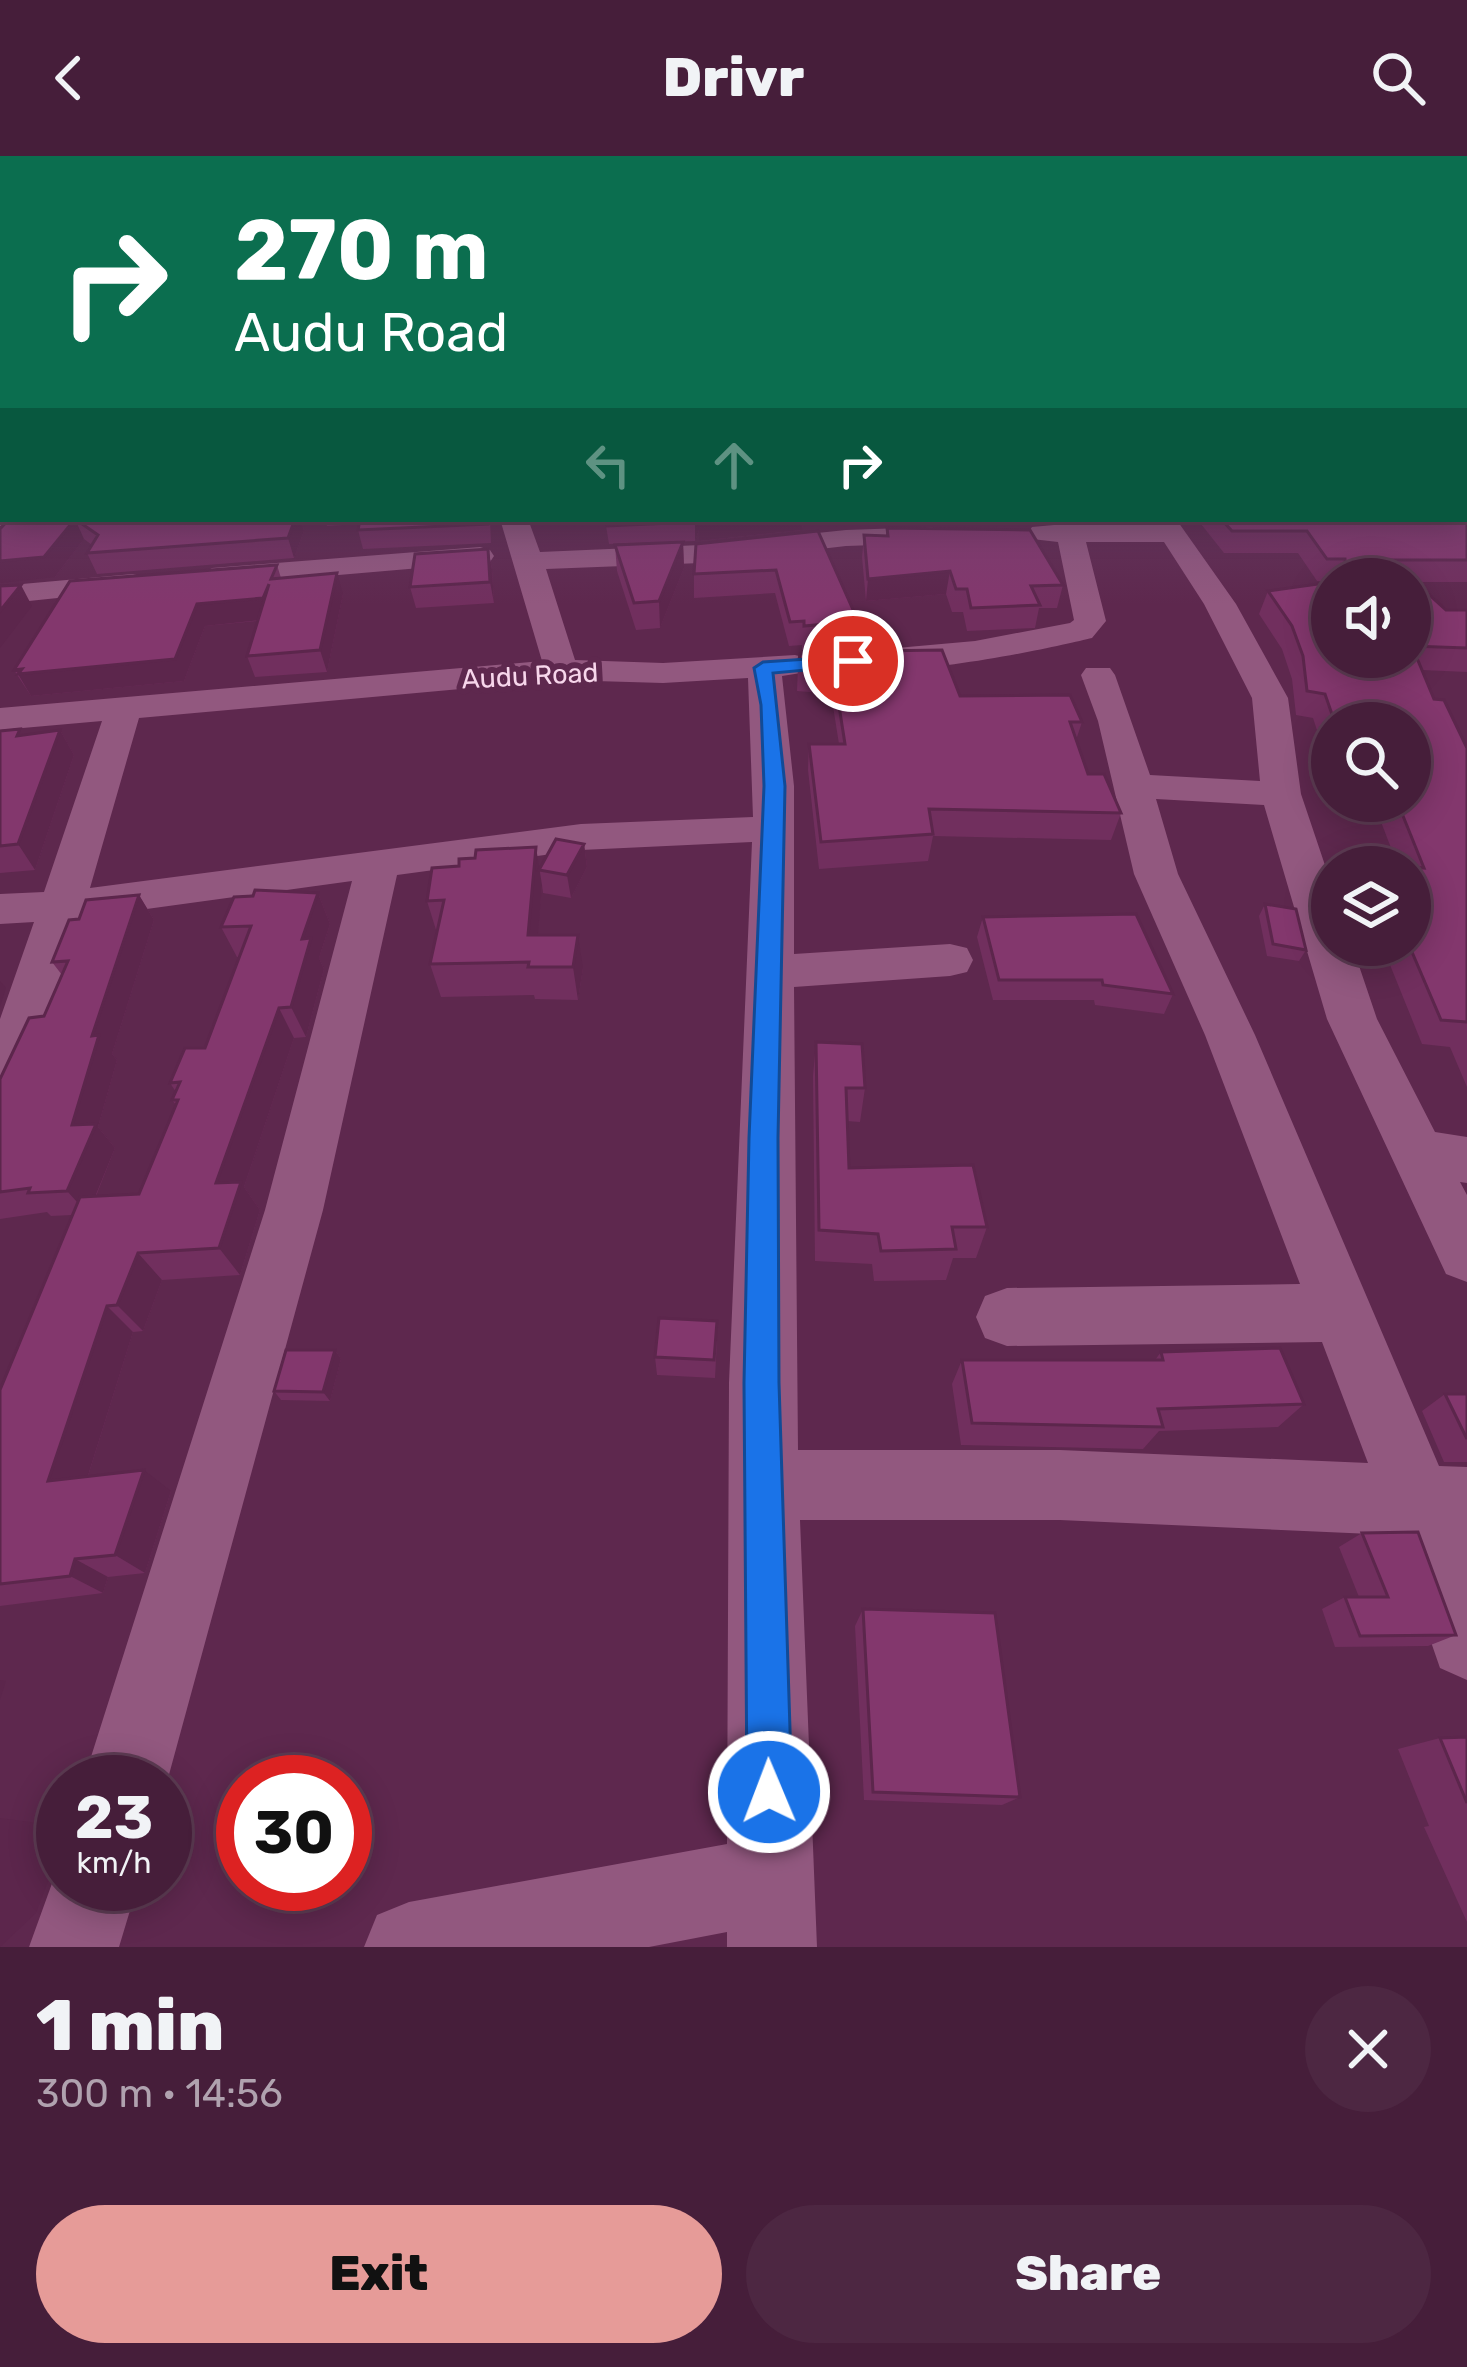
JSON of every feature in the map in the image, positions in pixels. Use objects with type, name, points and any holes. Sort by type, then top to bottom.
[{"type":"street","points":[[515,522],[547,613],[561,670]]},
{"type":"street","points":[[687,522],[701,554]]},
{"type":"street","points":[[1013,534],[1071,526],[1167,527],[1240,602],[1270,698],[1281,794],[1352,1019],[1467,1255]]},
{"type":"street","name":"Audu Road","points":[[0,719],[561,670],[663,673],[763,668],[975,651],[1060,639],[1081,632],[1090,621],[1071,526]]},
{"type":"street","points":[[0,595],[524,557],[701,554],[844,528],[959,534]]},
{"type":"street","points":[[409,1947],[772,1914],[763,1485],[763,1138],[773,766],[763,668]]},
{"type":"street","points":[[1098,675],[1156,874],[1230,1035],[1340,1313],[1443,1502],[1467,1641]]},
{"type":"street","points":[[0,1059],[27,1018],[124,708]]},
{"type":"street","points":[[1133,786],[1281,794]]},
{"type":"street","points":[[0,908],[64,906],[581,837],[771,829]]},
{"type":"street","points":[[133,1755],[297,1210],[342,1039],[378,862]]},
{"type":"street","points":[[770,972],[950,960]]},
{"type":"street","points":[[1413,1152],[1467,1160]]},
{"type":"street","points":[[1006,1317],[1340,1313]]},
{"type":"street","points":[[763,1485],[1060,1484],[1443,1502]]},
{"type":"street","points":[[74,1947],[85,1911]]},
{"type":"building","points":[[6,522],[73,522],[44,557],[0,561],[0,529]]},
{"type":"building","points":[[79,522],[294,522],[288,538],[87,553],[98,535]]},
{"type":"building","points":[[359,522],[488,522],[488,524],[358,530]]},
{"type":"building","points":[[606,522],[694,522],[607,526]]},
{"type":"building","points":[[1224,522],[1467,522],[1467,560],[1326,558],[1307,531],[1232,531]]},
{"type":"building","points":[[887,528],[1030,530],[1063,585],[1031,586],[1040,605],[971,608],[967,589],[956,589],[950,571],[868,579],[864,535],[888,536]]},
{"type":"building","points":[[818,531],[858,621],[804,626],[804,621],[790,622],[776,570],[694,574],[696,544]]},
{"type":"building","points":[[683,542],[659,601],[634,603],[615,545]]},
{"type":"building","points":[[488,549],[490,582],[410,587],[415,554]]},
{"type":"building","points":[[277,565],[271,579],[337,573],[320,650],[247,656],[269,584],[263,598],[197,604],[175,659],[18,674],[22,669],[14,670],[70,581]]},
{"type":"building","points":[[21,585],[0,611],[0,586]]},
{"type":"building","points":[[1311,585],[1311,678],[1425,678],[1434,699],[1444,700],[1467,748],[1467,1022],[1441,1020],[1418,966],[1431,966],[1431,846],[1415,846],[1405,822],[1431,822],[1431,702],[1328,702],[1325,694],[1307,691],[1303,656],[1292,626],[1268,591]]},
{"type":"building","points":[[1431,596],[1446,610],[1467,610],[1467,648],[1431,647]]},
{"type":"building","points":[[871,649],[875,658],[874,651],[942,650],[960,696],[1070,695],[1082,722],[1070,722],[1088,774],[1104,774],[1121,813],[929,809],[933,834],[821,842],[809,744],[845,744],[834,674],[826,674],[825,667],[798,666],[800,654]]},
{"type":"building","points":[[20,729],[17,736],[60,730],[18,844],[0,846],[0,731]]},
{"type":"building","points":[[556,839],[584,844],[567,875],[539,870]]},
{"type":"building","points":[[536,847],[528,935],[578,935],[573,967],[528,967],[529,962],[430,964],[444,900],[427,901],[432,868],[459,866],[459,859],[475,858],[476,850]]},
{"type":"building","points":[[255,890],[318,893],[302,939],[311,938],[291,1007],[279,1008],[216,1183],[241,1182],[219,1248],[138,1253],[117,1305],[107,1306],[48,1481],[144,1470],[115,1555],[75,1559],[70,1576],[0,1584],[0,1390],[80,1197],[139,1194],[178,1100],[172,1100],[180,1082],[170,1083],[185,1048],[205,1048],[251,926],[221,927],[234,897],[253,896]]},
{"type":"building","points":[[139,895],[92,1036],[99,1035],[72,1125],[96,1124],[67,1191],[0,1192],[0,1079],[29,1018],[44,1016],[68,961],[52,962],[69,920],[79,919],[86,900]]},
{"type":"building","points":[[1265,904],[1296,909],[1306,950],[1273,944]]},
{"type":"building","points":[[1136,914],[1173,994],[1103,985],[1102,980],[999,980],[983,917]]},
{"type":"building","points":[[816,1042],[862,1044],[865,1088],[846,1088],[849,1168],[973,1165],[987,1227],[952,1227],[956,1249],[881,1251],[878,1234],[819,1230]]},
{"type":"building","points":[[659,1318],[717,1321],[714,1360],[655,1357]]},
{"type":"building","points":[[1280,1348],[1304,1404],[1158,1409],[1163,1427],[972,1423],[962,1360],[1163,1360],[1161,1352]]},
{"type":"building","points":[[286,1350],[335,1350],[323,1392],[274,1391]]},
{"type":"building","points":[[1445,1394],[1467,1394],[1467,1439]]},
{"type":"building","points":[[1418,1532],[1456,1635],[1360,1636],[1345,1597],[1388,1597],[1362,1533]]},
{"type":"building","points":[[863,1609],[995,1613],[1020,1797],[873,1792]]},
{"type":"building","points":[[1467,1737],[1467,1803],[1440,1738]]},
{"type":"route","points":[[769,1792],[763,1138],[774,786],[763,668],[853,661]]}]
